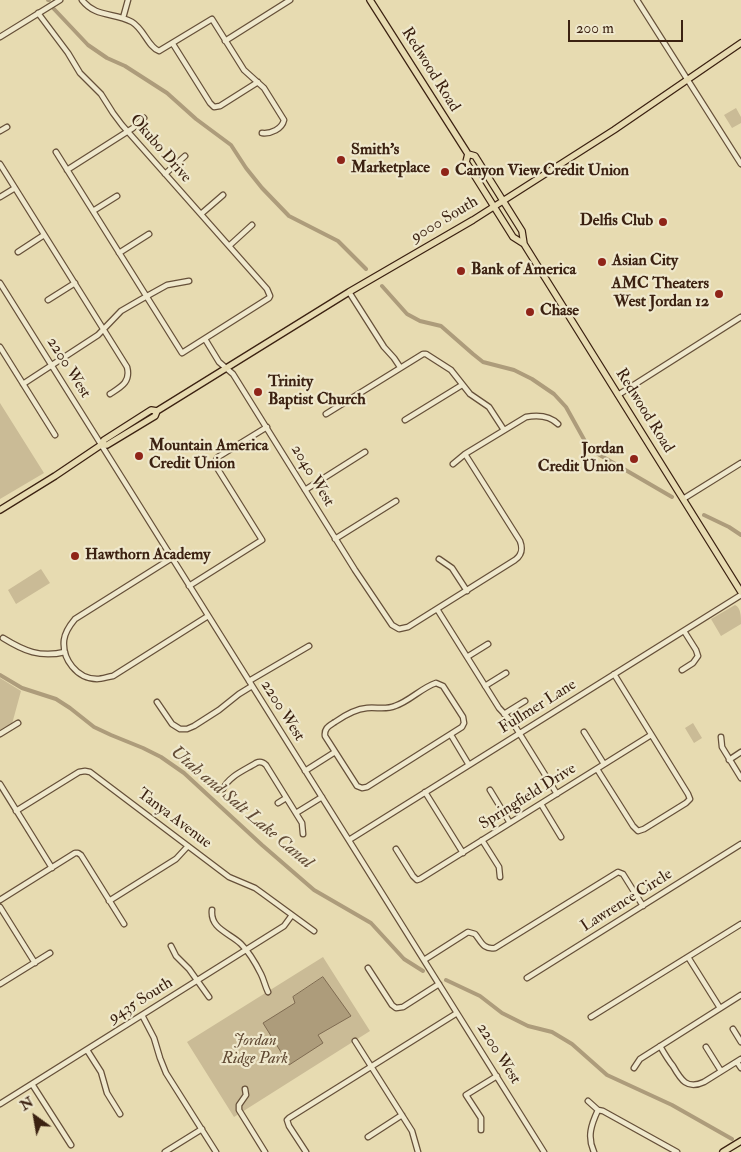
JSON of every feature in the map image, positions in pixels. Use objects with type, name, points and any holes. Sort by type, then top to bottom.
[{"type":"main road","name":"Redwood Road","points":[[370,0],[468,154],[475,156],[504,200],[522,231],[524,244],[741,593]]},
{"type":"main road","name":"9000 South","points":[[0,510],[101,445],[108,445],[155,416],[157,411],[349,292],[462,227],[614,130],[741,43]]},
{"type":"main road","name":"Redwood Road","points":[[468,154],[466,162],[513,237],[524,244]]},
{"type":"main road","points":[[722,1152],[741,1140]]},
{"type":"street","points":[[0,37],[60,0]]},
{"type":"street","points":[[82,0],[96,12],[123,18],[136,24],[154,49],[159,51],[212,19],[244,70],[264,88],[282,117],[284,122],[280,127],[271,133],[262,133]]},
{"type":"street","points":[[123,18],[128,0]]},
{"type":"street","points":[[225,41],[290,0]]},
{"type":"street","points":[[637,0],[741,164]]},
{"type":"street","name":"Okubo Drive","points":[[38,13],[80,73],[101,94],[128,132],[267,289],[270,296],[266,302],[205,339]]},
{"type":"street","points":[[173,44],[210,103],[214,106],[220,106],[258,82]]},
{"type":"street","points":[[67,170],[128,132],[144,118]]},
{"type":"street","points":[[0,131],[7,126]]},
{"type":"street","points":[[56,152],[182,353],[205,339]]},
{"type":"street","points":[[165,174],[186,156]]},
{"type":"street","points":[[0,164],[128,371],[128,378],[125,383],[110,394]]},
{"type":"street","points":[[0,197],[15,188]]},
{"type":"street","points":[[201,214],[223,195]]},
{"type":"street","points":[[93,211],[117,196]]},
{"type":"street","points":[[229,246],[252,225]]},
{"type":"street","points":[[119,253],[149,234]]},
{"type":"street","points":[[18,252],[44,235]]},
{"type":"street","points":[[23,384],[98,335],[121,311],[167,285],[189,281]]},
{"type":"street","name":"2200 West","points":[[0,283],[544,1152]]},
{"type":"street","points":[[48,300],[74,283]]},
{"type":"street","points":[[349,292],[384,347],[400,367]]},
{"type":"street","points":[[618,395],[741,317]]},
{"type":"street","name":"2040 West","points":[[205,339],[219,362],[234,374],[305,490],[390,622],[396,627],[406,628],[437,609]]},
{"type":"street","points":[[0,347],[55,435]]},
{"type":"street","points":[[326,414],[400,367],[426,354],[451,370],[470,394],[489,407],[504,430]]},
{"type":"street","points":[[405,420],[462,385]]},
{"type":"street","points":[[453,464],[523,419],[533,416],[551,418],[558,424]]},
{"type":"street","points":[[189,586],[262,540],[214,462],[218,457],[267,427]]},
{"type":"street","points":[[305,490],[365,452]]},
{"type":"street","points":[[466,454],[520,541],[522,548],[515,560],[437,609],[499,708],[513,723],[557,794]]},
{"type":"street","points":[[683,500],[741,463]]},
{"type":"street","points":[[336,539],[396,501]]},
{"type":"street","points":[[172,558],[75,619],[70,625],[64,641],[68,662],[80,674],[96,679],[105,678],[119,672],[208,616]]},
{"type":"street","points":[[439,559],[448,564],[467,591]]},
{"type":"street","name":"Fullmer Lane","points":[[349,840],[684,631],[741,593]]},
{"type":"street","points":[[682,670],[693,663],[698,656],[684,631]]},
{"type":"street","points":[[3,638],[33,653],[65,652]]},
{"type":"street","points":[[467,657],[488,644]]},
{"type":"street","points":[[157,702],[172,724],[180,729],[194,726],[240,694],[250,683],[309,646]]},
{"type":"street","points":[[485,686],[506,673]]},
{"type":"street","points":[[597,768],[638,831],[690,799],[614,674]]},
{"type":"street","points":[[436,683],[443,686],[463,717],[464,725],[450,735],[364,788],[359,788],[324,732],[328,726],[352,712],[365,708],[383,709],[396,706],[436,683]]},
{"type":"street","points":[[504,714],[525,701]]},
{"type":"street","points":[[0,734],[18,723]]},
{"type":"street","points":[[584,732],[604,764]]},
{"type":"street","points":[[450,735],[469,765]]},
{"type":"street","name":"Springfield Drive","points":[[396,849],[413,876],[417,880],[422,878],[652,735]]},
{"type":"street","points":[[721,737],[722,747],[741,778]]},
{"type":"street","points":[[305,771],[335,752]]},
{"type":"street","points":[[730,760],[741,752]]},
{"type":"street","points":[[223,789],[227,782],[256,763],[262,762],[266,765],[296,813],[303,825],[304,834]]},
{"type":"street","name":"Tanya Avenue","points":[[16,810],[79,772],[87,771],[92,773],[229,877],[255,888],[314,931]]},
{"type":"street","points":[[0,784],[52,868]]},
{"type":"street","points":[[490,790],[510,823]]},
{"type":"street","points":[[425,792],[463,853]]},
{"type":"street","points":[[296,813],[322,797]]},
{"type":"street","points":[[278,803],[286,798]]},
{"type":"street","points":[[541,804],[561,837]]},
{"type":"street","points":[[482,840],[499,868],[500,877]]},
{"type":"street","name":"Lawrence Circle","points":[[527,978],[741,844]]},
{"type":"street","points":[[109,901],[176,859],[188,846]]},
{"type":"street","points":[[0,900],[75,853],[78,853],[124,924]]},
{"type":"street","points":[[424,960],[468,932],[476,935],[485,947],[495,948],[616,872],[623,874],[643,906]]},
{"type":"street","points":[[0,907],[35,963]]},
{"type":"street","points":[[212,910],[212,918],[219,927],[246,950],[262,976],[268,992]]},
{"type":"street","name":"9435 South","points":[[0,1104],[284,926],[292,915]]},
{"type":"street","points":[[591,1017],[741,924]]},
{"type":"street","points":[[171,946],[176,956],[209,997]]},
{"type":"street","points":[[0,984],[50,953]]},
{"type":"street","points":[[688,957],[720,1008]]},
{"type":"street","points":[[368,968],[396,1008],[403,1007],[439,984]]},
{"type":"street","points":[[634,1068],[640,1058],[741,995]]},
{"type":"street","points":[[306,1152],[289,1126],[287,1120],[291,1116],[457,1013]]},
{"type":"street","points":[[142,1015],[154,1038],[162,1065],[216,1152]]},
{"type":"street","points":[[733,1029],[741,1042]]},
{"type":"street","points":[[355,1040],[412,1131],[418,1152]]},
{"type":"street","points":[[660,1046],[679,1077],[688,1084],[701,1084],[739,1060],[741,1068]]},
{"type":"street","points":[[706,1047],[721,1071]]},
{"type":"street","points":[[87,1050],[101,1072],[107,1093],[120,1114]]},
{"type":"street","points":[[481,1130],[481,1118],[466,1095],[496,1076]]},
{"type":"street","points":[[32,1084],[71,1145]]},
{"type":"street","points":[[245,1089],[246,1095],[239,1105],[239,1110],[266,1152]]},
{"type":"street","points":[[588,1101],[598,1110],[677,1152]]},
{"type":"street","points":[[594,1152],[590,1142],[590,1130],[598,1110]]},
{"type":"street","points":[[368,1137],[402,1115]]},
{"type":"street","points":[[166,1152],[202,1129]]},
{"type":"green space","points":[[736,108],[741,117],[741,123],[732,128],[724,115]]},
{"type":"green space","points":[[0,403],[44,473],[0,499]]},
{"type":"green space","points":[[41,569],[50,583],[16,604],[8,590]]},
{"type":"green space","points":[[735,605],[740,610],[741,624],[721,636],[711,619]]},
{"type":"green space","points":[[0,678],[21,691],[12,724],[0,731]]},
{"type":"green space","points":[[693,723],[702,738],[694,743],[685,728]]},
{"type":"green space","name":"Jordan Ridge Park","points":[[323,957],[370,1031],[234,1117],[187,1042]]},
{"type":"shaded area","points":[[323,977],[351,1016],[318,1035],[323,1043],[289,1065],[263,1023],[295,1003],[293,997]]},
{"type":"waterway","points":[[54,9],[88,45],[167,93],[196,119],[231,145],[262,188],[289,216],[338,241],[366,269]]},
{"type":"waterway","points":[[382,286],[407,314],[420,321],[441,326],[483,362],[514,370],[532,379],[554,394],[566,407],[586,443],[598,454],[672,497]]},
{"type":"waterway","points":[[704,515],[741,535]]},
{"type":"waterway","name":"Utah and Salt Lake Canal","points":[[0,675],[22,688],[56,699],[94,727],[161,757],[184,773],[314,890],[371,923],[404,959],[423,971]]},
{"type":"waterway","name":"Utah and Salt Lake Canal","points":[[446,980],[480,996],[502,1013],[528,1026],[552,1032],[572,1044],[607,1075],[672,1105],[732,1139]]},
{"type":"place","name":"Smith's Marketplace","points":[[341,160]]},
{"type":"place","name":"Canyon View Credit Union","points":[[445,172]]},
{"type":"place","name":"Delfis Club","points":[[663,222]]},
{"type":"place","name":"Asian City","points":[[602,262]]},
{"type":"place","name":"Bank of America","points":[[461,271]]},
{"type":"place","name":"AMC Theaters West Jordan 12","points":[[719,294]]},
{"type":"place","name":"Chase","points":[[530,312]]},
{"type":"place","name":"Trinity Baptist Church","points":[[258,392]]},
{"type":"place","name":"Mountain America Credit Union","points":[[139,456]]},
{"type":"place","name":"Jordan Credit Union","points":[[634,459]]},
{"type":"place","name":"Hawthorn Academy","points":[[75,556]]}]
